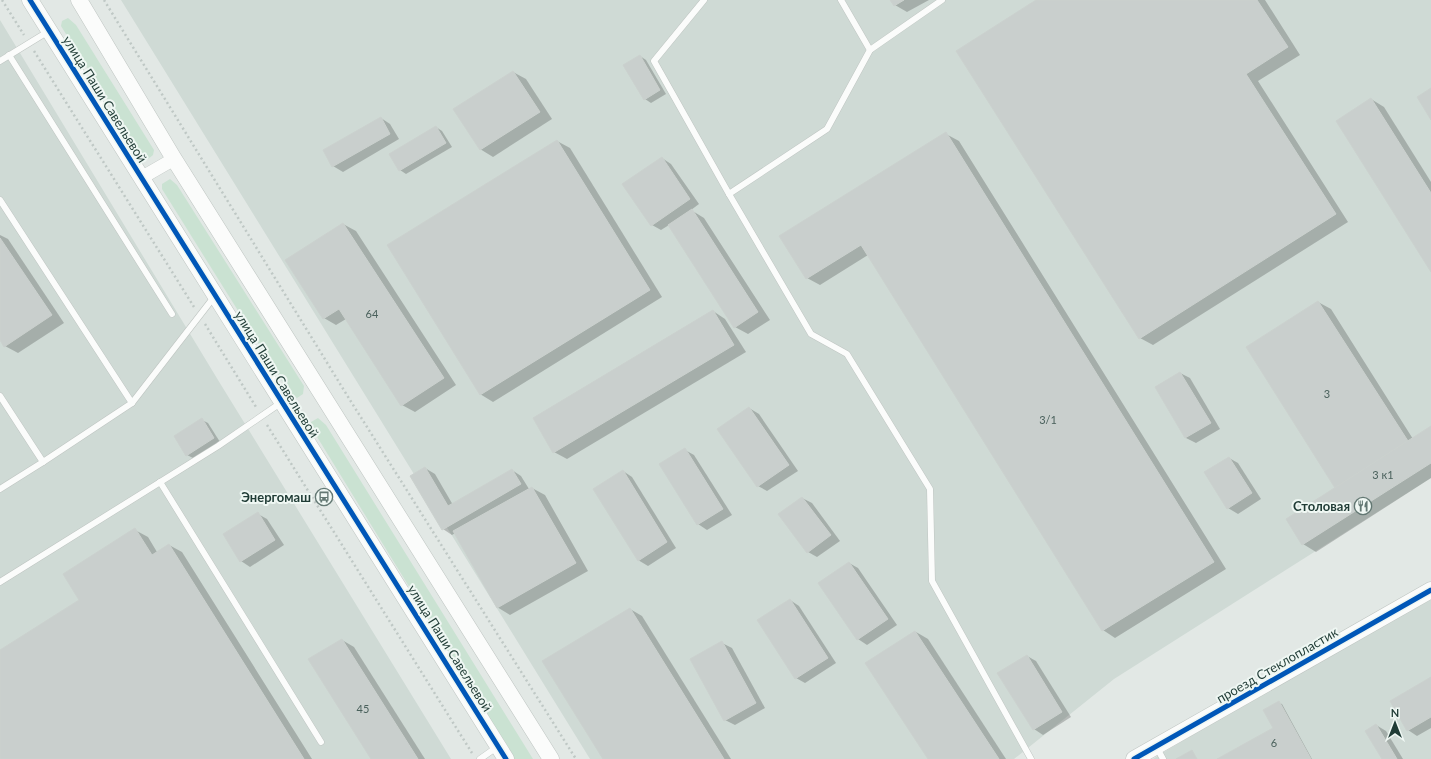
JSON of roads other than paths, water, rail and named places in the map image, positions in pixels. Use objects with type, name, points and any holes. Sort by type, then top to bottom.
[{"type":"street","name":"улица Паши Савельевой","points":[[30,0],[502,753]]},
{"type":"street","name":"улица Паши Савельевой","points":[[79,0],[174,159],[551,759]]},
{"type":"street","points":[[142,178],[174,159]]},
{"type":"street","name":"проезд Стеклопластик","points":[[1134,759],[1160,753],[1431,590]]},
{"type":"lane","points":[[704,0],[654,61],[729,194],[811,334],[847,354],[930,489],[932,581],[1031,759]]},
{"type":"lane","points":[[841,0],[870,50]]},
{"type":"lane","points":[[729,194],[827,130],[870,50],[942,0]]},
{"type":"lane","points":[[0,61],[49,31]]},
{"type":"lane","points":[[10,55],[172,314]]},
{"type":"lane","points":[[0,200],[132,404]]},
{"type":"lane","points":[[0,489],[132,404],[215,296]]},
{"type":"lane","points":[[0,396],[43,462]]},
{"type":"lane","points":[[0,582],[160,482],[282,402]]},
{"type":"lane","points":[[160,482],[321,742]]},
{"type":"lane","points":[[480,759],[502,753]]},
{"type":"place","name":"Энергомаш","points":[[324,497]]},
{"type":"place","name":"Столовая","points":[[1363,506]]}]
